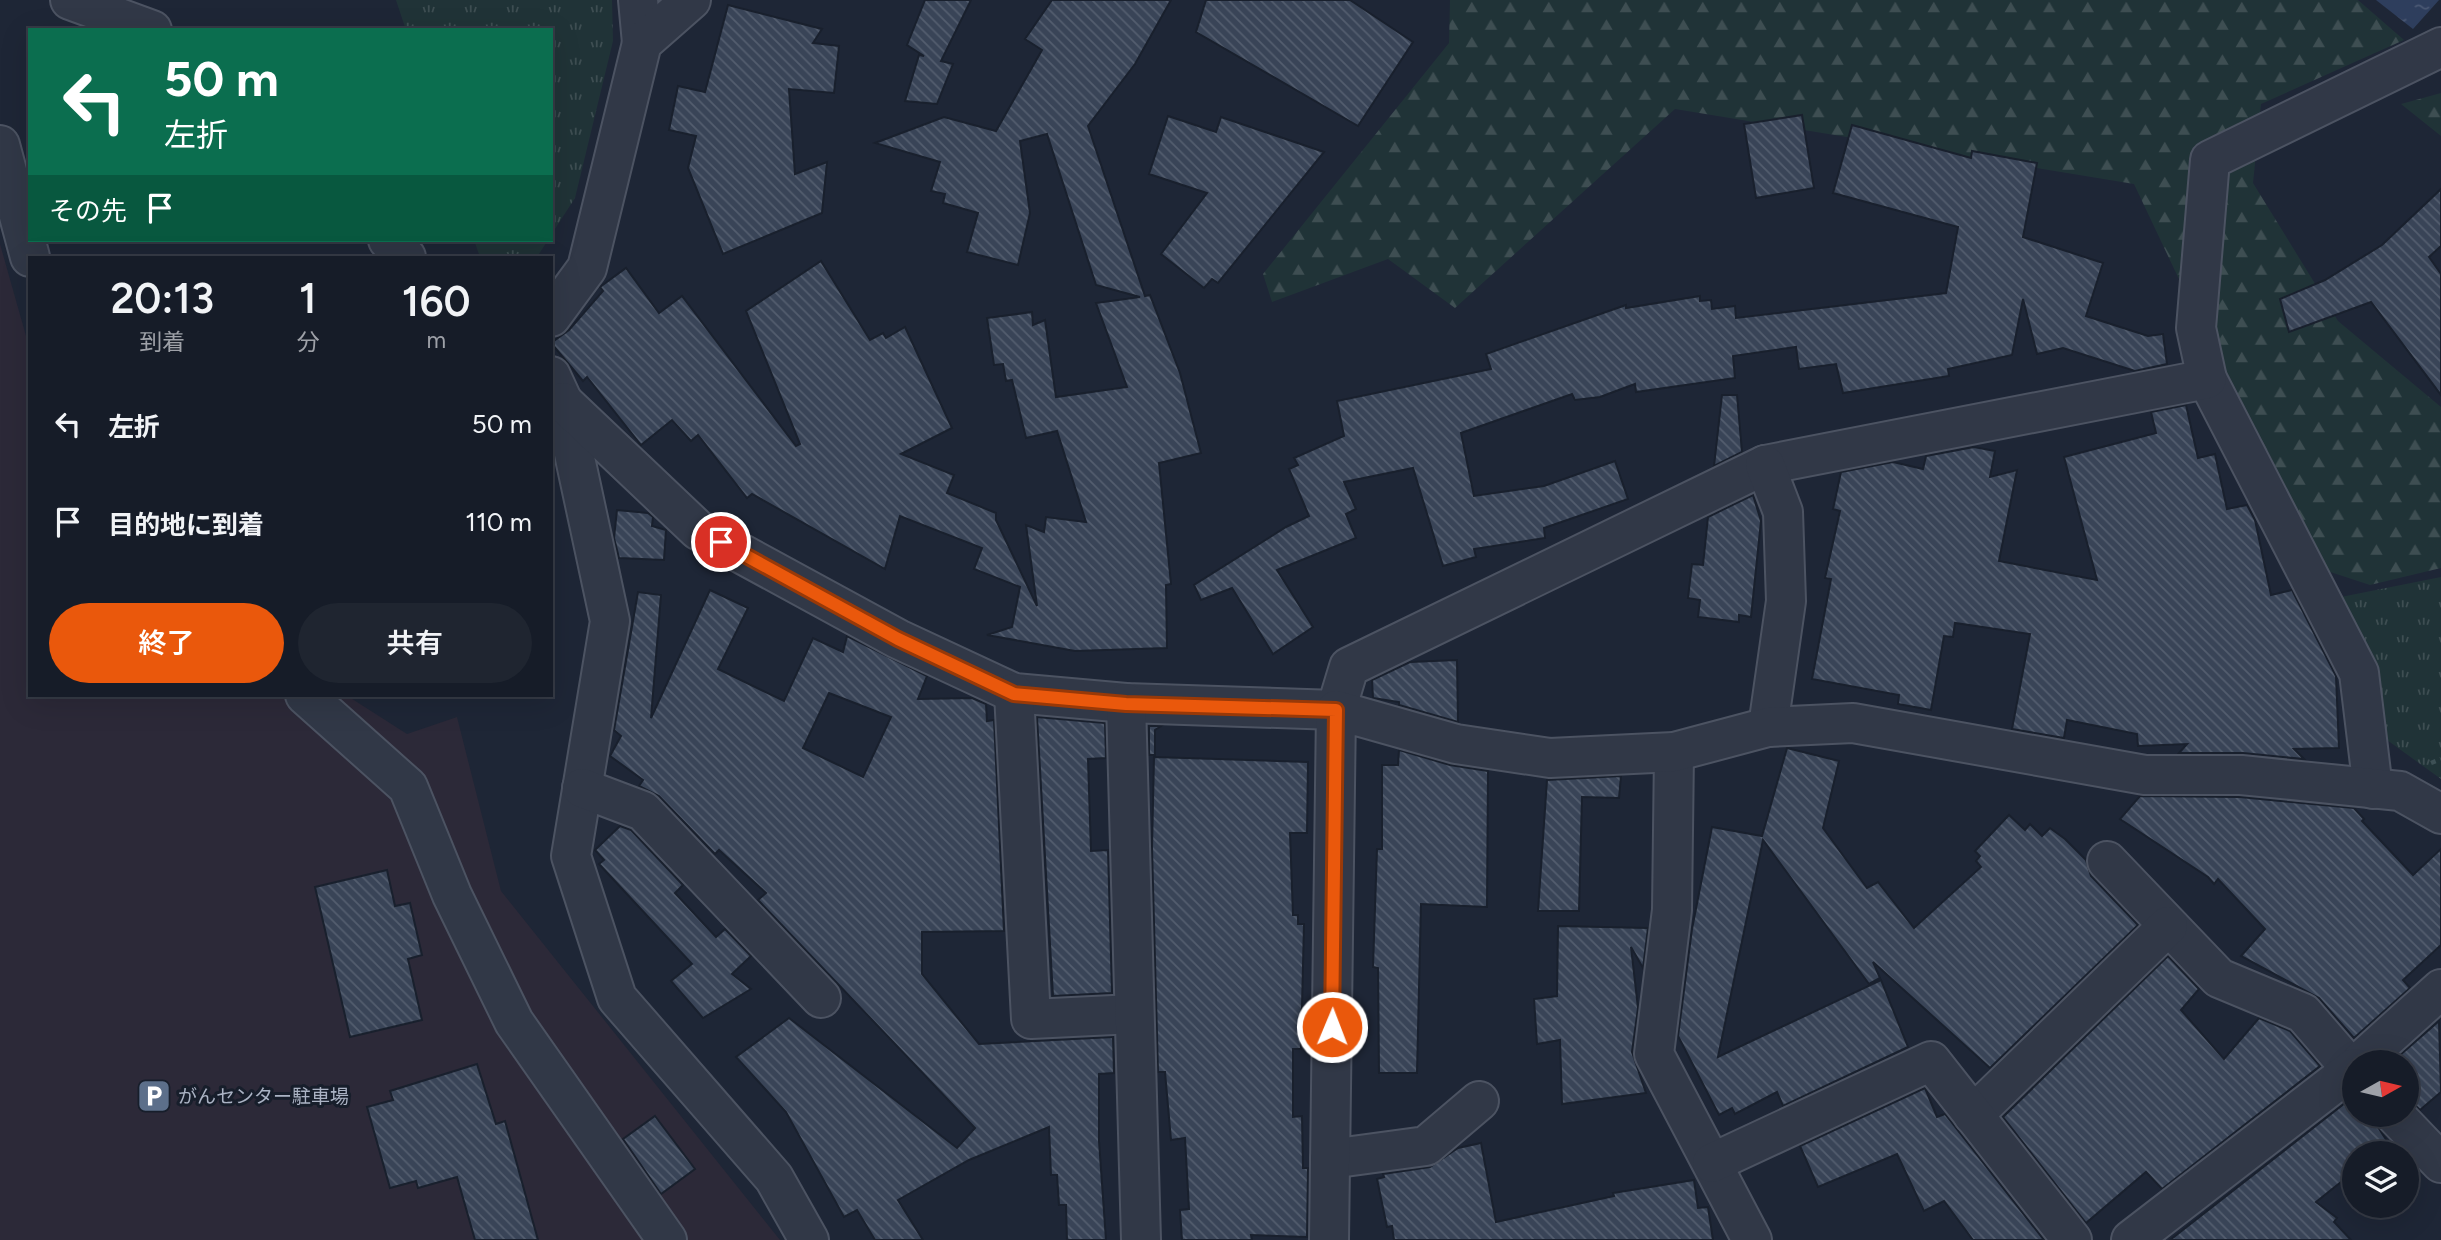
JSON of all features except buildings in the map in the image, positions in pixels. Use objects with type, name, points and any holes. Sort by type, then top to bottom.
[{"type":"street","points":[[70,0],[147,28]]},
{"type":"street","points":[[553,314],[587,268],[642,43],[638,0]]},
{"type":"street","points":[[642,43],[691,0]]},
{"type":"street","points":[[2373,789],[2359,673],[2207,379],[2196,328],[2210,160],[2441,47]]},
{"type":"street","points":[[0,145],[30,256]]},
{"type":"street","points":[[390,242],[406,256]]},
{"type":"street","points":[[1329,1240],[1336,710],[1349,667],[1765,465],[2207,379]]},
{"type":"street","points":[[557,389],[698,530],[898,639],[1014,694],[1126,704],[1336,710],[1456,744],[1550,758],[1674,752],[1768,727],[1853,723],[2145,775],[2241,775],[2400,791],[2441,814]]},
{"type":"street","points":[[557,389],[610,621],[571,856],[617,998],[774,1178],[809,1240]]},
{"type":"street","points":[[1765,465],[1783,512],[1786,601],[1768,727]]},
{"type":"street","points":[[1014,694],[1031,1018],[1134,1014]]},
{"type":"street","points":[[307,697],[408,787],[452,895],[514,1022],[667,1240]]},
{"type":"street","points":[[1126,704],[1141,1240]]},
{"type":"street","points":[[1674,752],[1672,910],[1654,1054],[1752,1240]]},
{"type":"street","points":[[582,788],[643,811],[821,998]]},
{"type":"street","points":[[2107,861],[2219,978],[2303,1013],[2342,1054]]},
{"type":"street","points":[[1973,1115],[2168,926]]},
{"type":"street","points":[[2375,1050],[2441,989]]},
{"type":"street","points":[[1712,1163],[1931,1061],[2072,1240]]},
{"type":"street","points":[[2131,1240],[2342,1078]]},
{"type":"street","points":[[1330,1159],[1426,1146],[1479,1101]]},
{"type":"street","points":[[2406,1127],[2441,1163]]},
{"type":"shaded area","points":[[0,244],[28,343],[28,697],[349,697],[407,734],[457,717],[501,891],[780,1240],[0,1240]]},
{"type":"green space","points":[[396,0],[612,0],[613,41],[575,198],[553,232],[553,28],[405,28]]},
{"type":"green space","points":[[1450,0],[2358,0],[2404,40],[2261,104],[2253,183],[2338,321],[2441,407],[2441,568],[2370,585],[2315,567],[2134,184],[1675,109],[1455,308],[1388,259],[1272,302],[1263,274],[1449,43]]},
{"type":"green space","points":[[2441,93],[2441,136],[2401,104]]},
{"type":"green space","points":[[475,242],[547,242],[538,256],[480,256]]},
{"type":"green space","points":[[2441,577],[2441,779],[2387,740],[2368,673],[2331,599]]},
{"type":"water","points":[[2376,0],[2439,0],[2413,29]]},
{"type":"place","name":"がんセンター駐車場","points":[[154,1096]]},
{"type":"route","points":[[721,542],[898,639],[1014,694],[1126,704],[1336,710],[1332,1027]]}]
